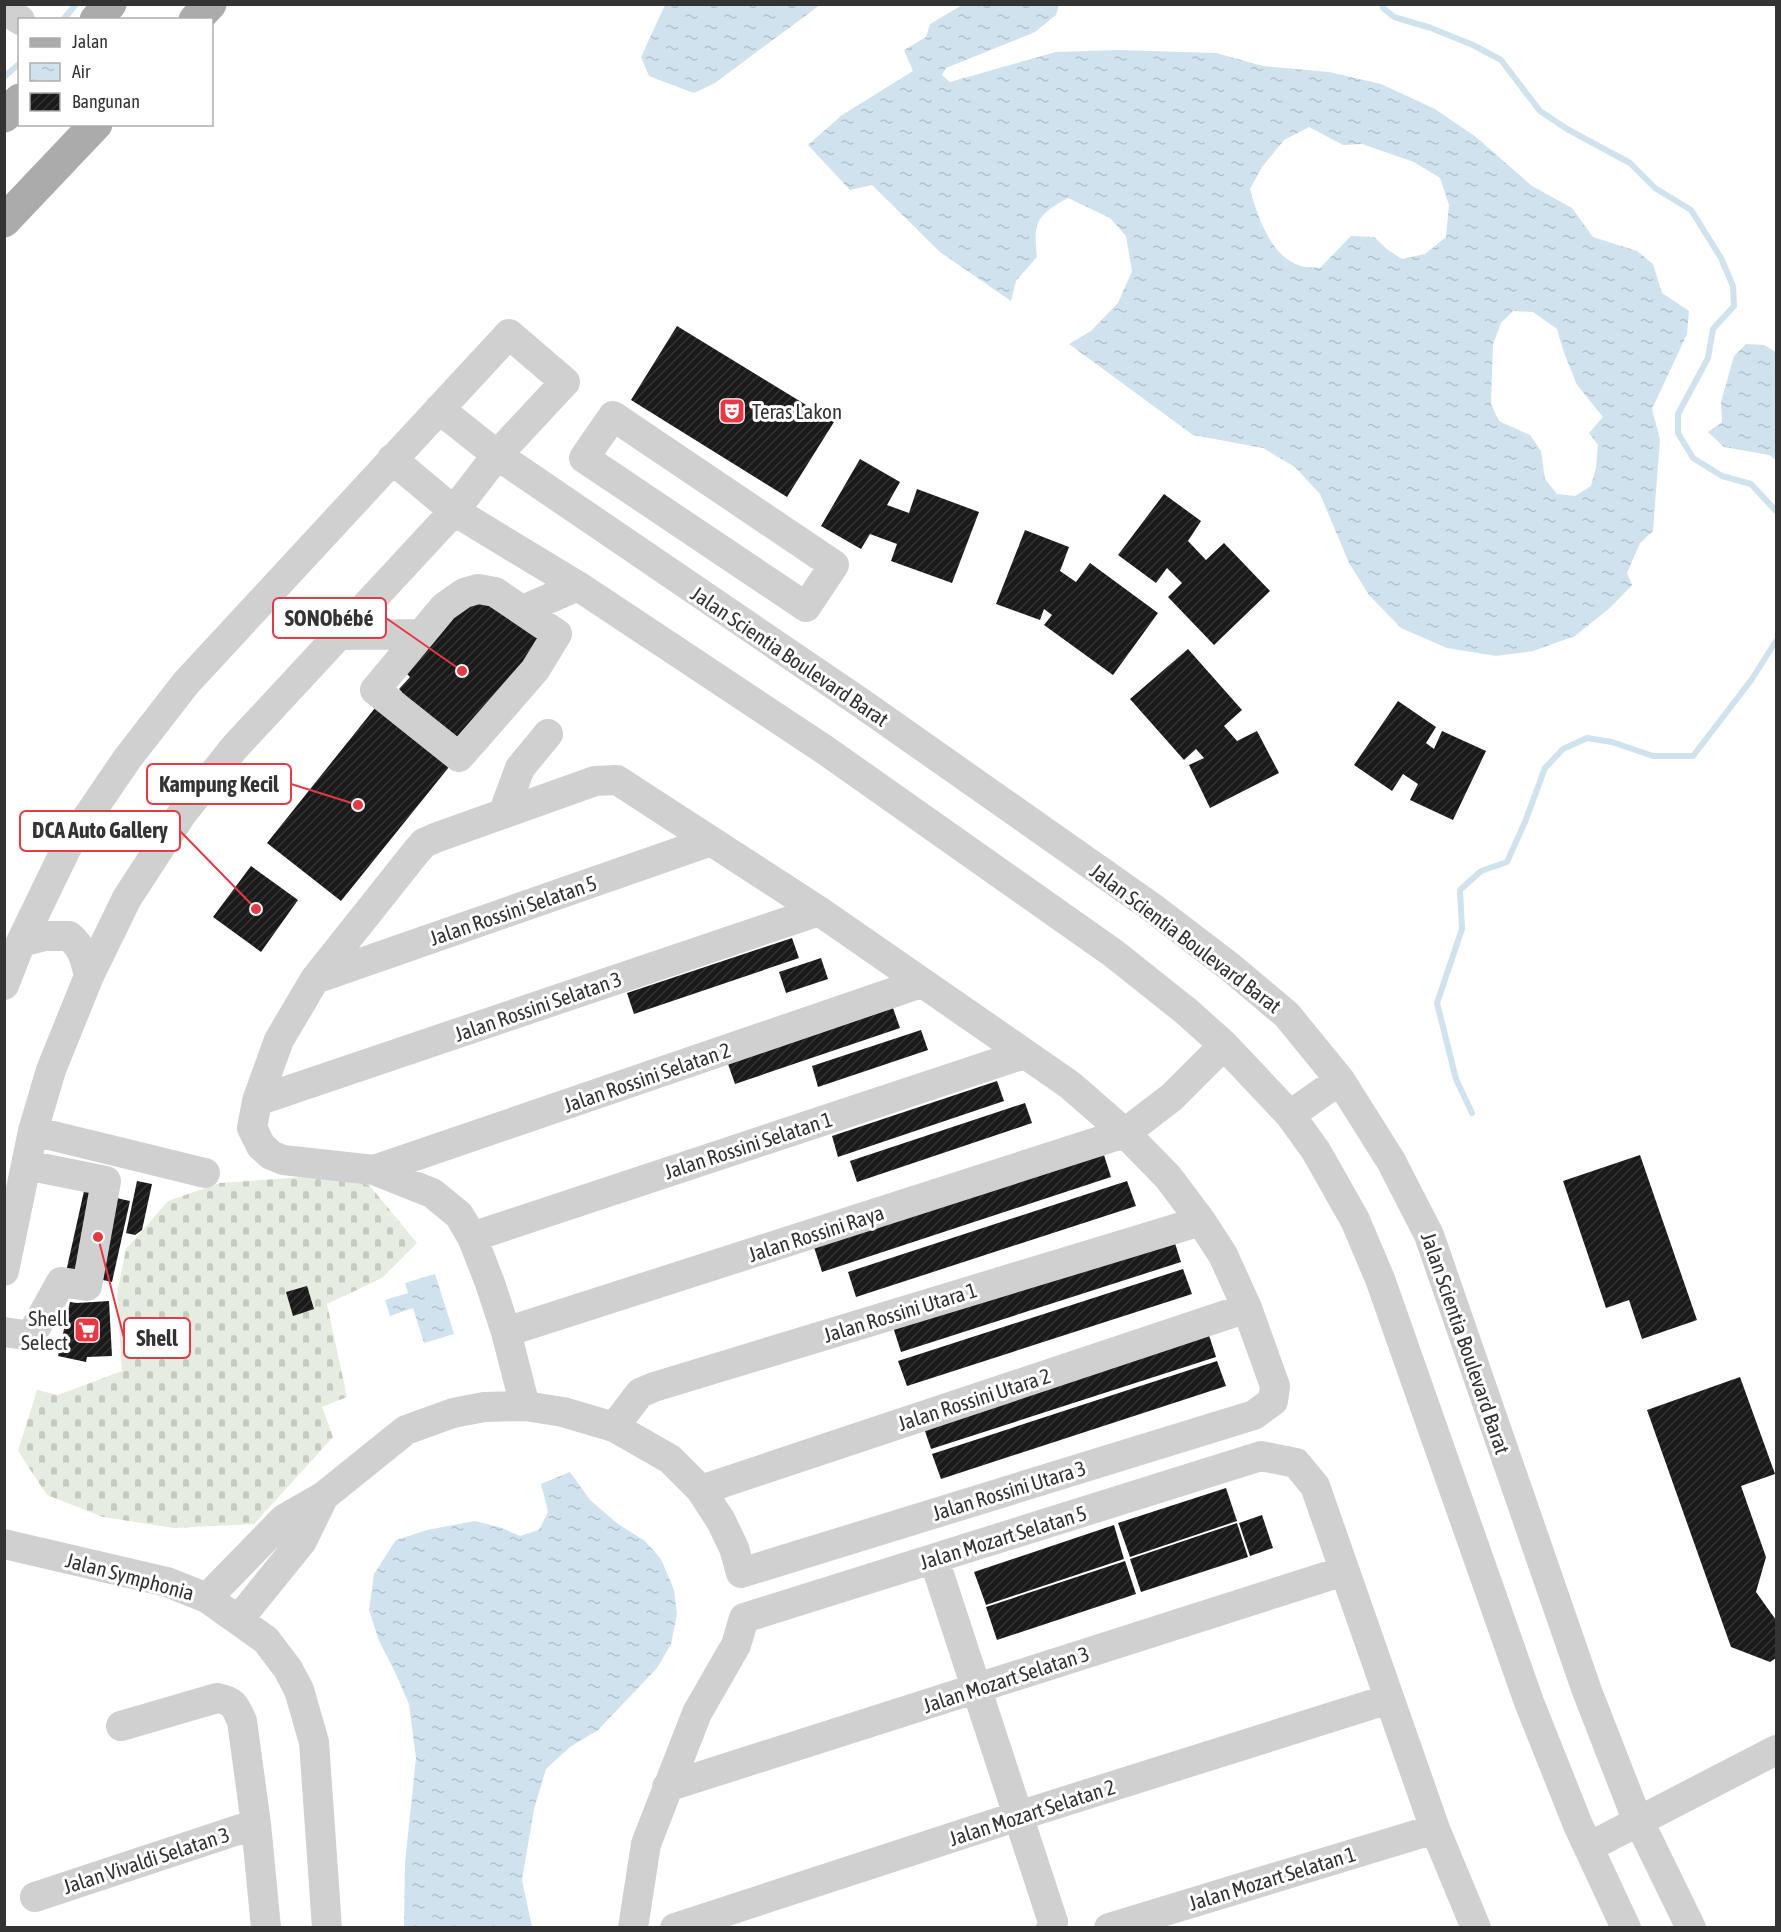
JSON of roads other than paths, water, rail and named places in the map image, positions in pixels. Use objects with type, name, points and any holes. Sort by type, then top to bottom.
[{"type":"main road","points":[[98,18],[110,4]]},
{"type":"main road","points":[[197,18],[210,4]]},
{"type":"main road","points":[[4,116],[18,102]]},
{"type":"main road","points":[[4,221],[94,126]]},
{"type":"street","points":[[4,9],[18,19]]},
{"type":"street","points":[[4,985],[21,942],[67,848],[127,759],[186,683],[509,334],[565,382],[497,455],[454,511],[234,748],[181,815],[127,898],[89,976],[51,1070],[33,1131],[4,1271]]},
{"type":"street","name":"Jalan Scientia Boulevard Barat","points":[[439,409],[497,455],[861,703],[1092,865],[1230,967],[1287,1015],[1340,1080],[1391,1161],[1430,1235],[1587,1691],[1639,1821],[1691,1928]]},
{"type":"street","points":[[613,416],[834,565],[806,607],[768,582],[584,458],[613,416]]},
{"type":"street","points":[[393,459],[454,511],[578,586],[825,750],[1104,946],[1186,1011],[1224,1045],[1290,1115],[1316,1151],[1355,1220],[1376,1269],[1528,1702],[1556,1773],[1626,1928]]},
{"type":"street","points":[[741,622],[768,582]]},
{"type":"street","points":[[523,610],[578,586]]},
{"type":"street","points":[[478,589],[495,592],[523,610],[557,634],[535,670],[459,757],[375,690],[444,607],[464,593],[478,589]]},
{"type":"street","points":[[339,635],[421,633]]},
{"type":"street","points":[[378,658],[421,633]]},
{"type":"street","points":[[503,814],[520,768],[548,734]]},
{"type":"street","points":[[525,1406],[506,1332],[472,1237],[459,1215],[432,1192],[374,1170],[284,1160],[271,1155],[261,1146],[252,1128],[257,1101],[279,1040],[315,979],[424,843],[595,781],[617,780],[819,911],[1070,1085],[1125,1134],[1168,1177],[1202,1221],[1223,1255],[1246,1308]]},
{"type":"street","name":"Jalan Rossini Selatan 5","points":[[315,979],[711,841]]},
{"type":"street","name":"Jalan Rossini Selatan 3","points":[[257,1101],[819,911]]},
{"type":"street","points":[[21,942],[45,936],[69,936],[79,944],[89,976]]},
{"type":"street","name":"Jalan Rossini Selatan 2","points":[[374,1170],[921,983]]},
{"type":"street","points":[[1125,1134],[1172,1097],[1224,1045]]},
{"type":"street","name":"Jalan Rossini Selatan 1","points":[[472,1237],[1024,1054]]},
{"type":"street","points":[[1290,1115],[1340,1080]]},
{"type":"street","points":[[33,1131],[205,1173]]},
{"type":"street","name":"Jalan Rossini Raya","points":[[506,1332],[1125,1134]]},
{"type":"street","points":[[4,1332],[31,1336],[61,1282],[87,1286],[106,1181],[26,1165]]},
{"type":"street","name":"Jalan Rossini Utara 1","points":[[614,1427],[640,1393],[654,1387],[1202,1221]]},
{"type":"street","name":"Jalan Rossini Utara 3","points":[[700,1490],[721,1521],[734,1548],[741,1573],[1254,1415],[1273,1401],[1275,1386],[1246,1308]]},
{"type":"street","name":"Jalan Rossini Utara 2","points":[[700,1490],[1246,1308]]},
{"type":"street","points":[[207,1598],[284,1519],[324,1496],[406,1430],[453,1413],[484,1407],[525,1406],[563,1412],[614,1427],[670,1459],[700,1490]]},
{"type":"street","name":"Jalan Mozart Selatan 5","points":[[667,1787],[696,1713],[736,1646],[744,1618],[1261,1456],[1296,1463],[1315,1486],[1344,1571]]},
{"type":"street","points":[[239,1619],[302,1541],[324,1496]]},
{"type":"street","name":"Jalan Symphonia","points":[[4,1544],[168,1582],[207,1598],[266,1640],[288,1669],[299,1690],[314,1742],[327,1928]]},
{"type":"street","points":[[934,1559],[1055,1926]]},
{"type":"street","points":[[1344,1571],[1434,1829],[1476,1928]]},
{"type":"street","name":"Jalan Mozart Selatan 3","points":[[667,1787],[1344,1571]]},
{"type":"street","points":[[122,1726],[217,1698],[229,1700],[235,1707],[242,1721],[267,1928]]},
{"type":"street","name":"Jalan Mozart Selatan 2","points":[[675,1928],[1018,1815],[1389,1699]]},
{"type":"street","points":[[1589,1847],[1776,1750]]},
{"type":"street","points":[[633,1928],[646,1844],[667,1787]]},
{"type":"street","name":"Jalan Vivaldi Selatan 3","points":[[35,1897],[256,1824]]},
{"type":"street","name":"Jalan Mozart Selatan 1","points":[[1109,1928],[1434,1829]]},
{"type":"water","points":[[665,4],[820,5],[715,83],[694,93],[649,76],[641,57]]},
{"type":"water","points":[[964,4],[1059,5],[1056,15],[1035,32],[946,68],[942,75],[950,82],[1056,52],[1118,50],[1216,53],[1263,66],[1329,72],[1381,84],[1435,109],[1476,137],[1532,186],[1572,208],[1593,237],[1637,251],[1653,264],[1662,293],[1689,311],[1687,334],[1652,409],[1660,439],[1653,531],[1640,543],[1627,573],[1632,585],[1611,607],[1575,636],[1533,651],[1496,656],[1447,648],[1401,628],[1369,595],[1349,563],[1320,494],[1295,467],[1263,448],[1193,435],[1069,344],[1091,331],[1118,303],[1132,271],[1126,236],[1110,218],[1068,198],[1050,209],[1039,220],[1037,227],[1037,257],[1016,281],[1011,301],[940,252],[872,185],[850,190],[808,145],[842,115],[913,71],[904,50],[926,37],[930,24]],"holes":[[[1309,127],[1343,145],[1362,144],[1414,162],[1440,178],[1449,205],[1446,237],[1425,254],[1402,259],[1374,237],[1351,236],[1320,268],[1301,266],[1281,254],[1261,223],[1250,189],[1262,167],[1284,140]],[[1513,311],[1533,312],[1557,329],[1577,385],[1603,417],[1589,433],[1598,445],[1596,468],[1591,486],[1575,496],[1557,494],[1545,479],[1541,451],[1530,435],[1499,421],[1491,404],[1493,344],[1501,323]]]},
{"type":"water","points":[[1746,344],[1764,345],[1776,352],[1776,460],[1769,455],[1724,447],[1708,432],[1722,422],[1721,402],[1734,356]]},
{"type":"water","points":[[435,1274],[454,1334],[424,1343],[413,1308],[390,1316],[385,1300],[408,1293],[405,1283]]},
{"type":"water","points":[[570,1472],[590,1500],[618,1524],[645,1541],[661,1559],[674,1590],[677,1614],[671,1644],[657,1668],[598,1730],[570,1747],[546,1769],[534,1809],[522,1880],[532,1927],[404,1927],[405,1863],[416,1758],[409,1704],[379,1641],[369,1610],[374,1574],[396,1540],[427,1530],[475,1521],[502,1528],[520,1536],[539,1530],[548,1512],[541,1484]]},
{"type":"waterway","points":[[65,18],[76,4]]},
{"type":"waterway","points":[[1382,4],[1383,8],[1394,17],[1431,28],[1473,45],[1501,60],[1540,111],[1567,129],[1630,163],[1655,188],[1691,210],[1721,258],[1733,286],[1734,306],[1713,329],[1708,358],[1678,414],[1678,433],[1693,458],[1722,476],[1751,484],[1776,511]]},
{"type":"waterway","points":[[4,77],[18,65]]},
{"type":"waterway","points":[[1472,1113],[1456,1079],[1437,1003],[1462,929],[1460,890],[1481,871],[1507,862],[1545,768],[1563,749],[1587,738],[1612,742],[1653,756],[1693,756],[1752,679],[1776,641]]},
{"type":"place","name":"Teras Lakon","points":[[732,411]]},
{"type":"place","name":"SONObébé","points":[[462,671]]},
{"type":"place","name":"Kampung Kecil","points":[[358,805]]},
{"type":"place","name":"DCA Auto Gallery","points":[[256,909]]},
{"type":"place","name":"Shell","points":[[98,1237]]},
{"type":"place","name":"Shell Select","points":[[87,1330]]}]
